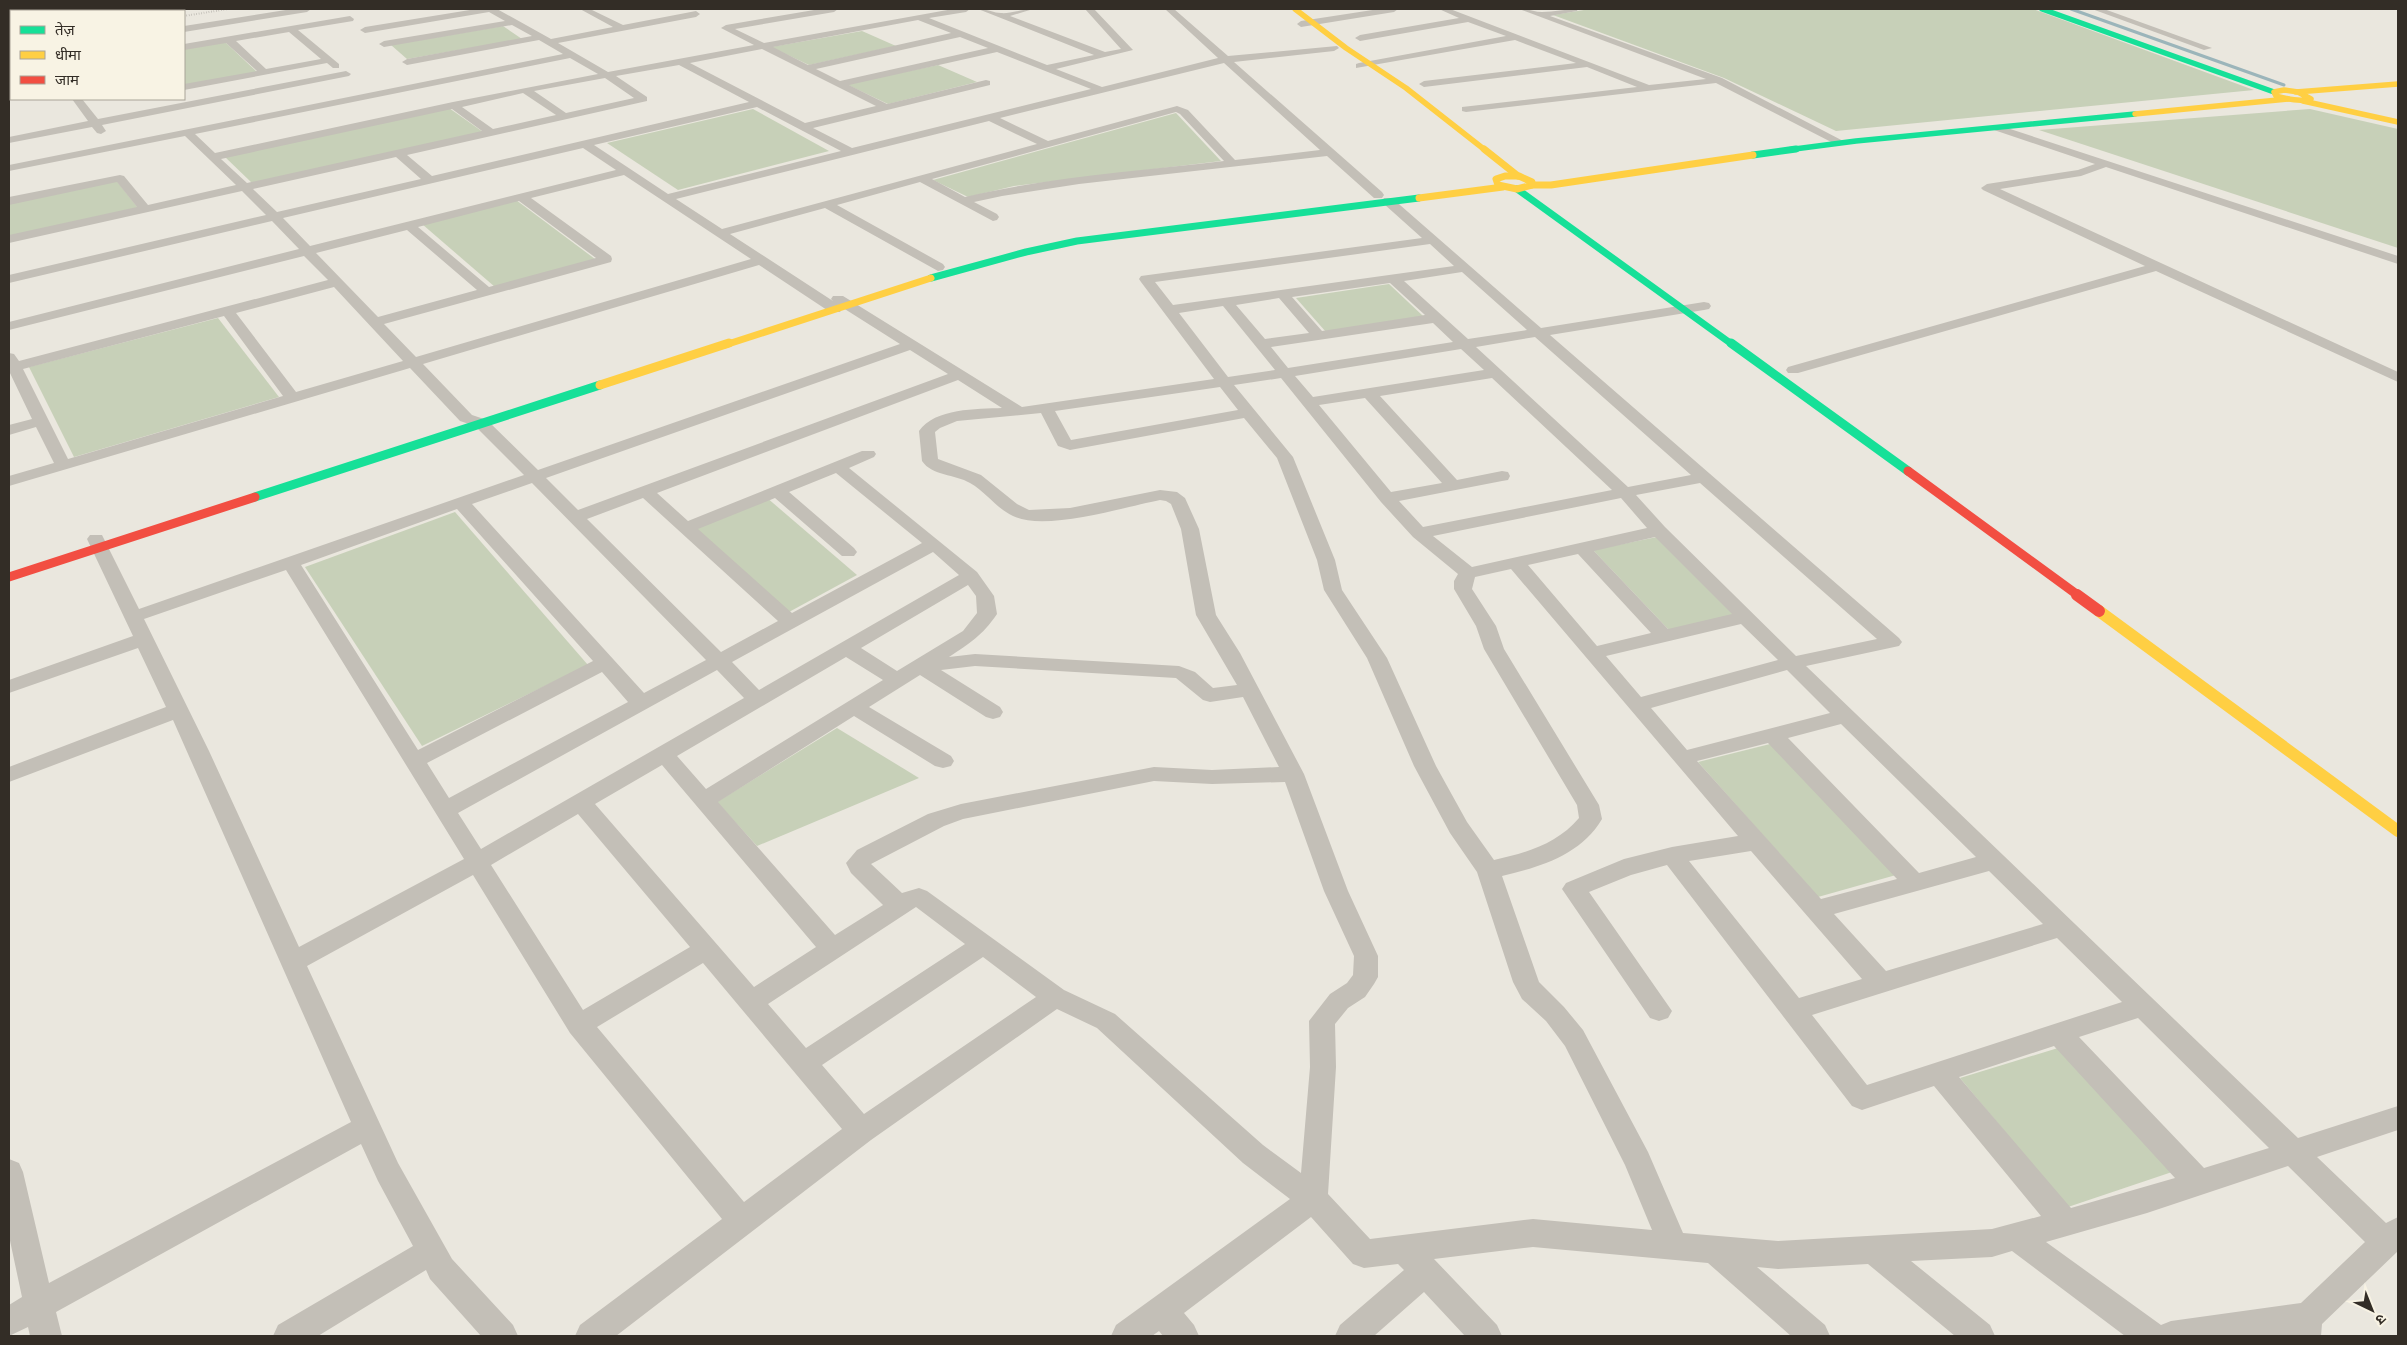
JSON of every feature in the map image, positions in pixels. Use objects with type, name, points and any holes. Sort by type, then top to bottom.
[{"type":"street","points":[[185,29],[306,9]]},
{"type":"street","points":[[336,9],[427,77]]},
{"type":"street","points":[[9,239],[643,99],[607,75],[550,42],[538,38],[491,9],[364,30]]},
{"type":"street","points":[[584,9],[621,28]]},
{"type":"street","points":[[834,9],[722,26],[761,47],[886,107]]},
{"type":"street","points":[[213,157],[525,90],[966,9]]},
{"type":"street","points":[[982,9],[1104,55]]},
{"type":"street","points":[[1001,16],[1028,9]]},
{"type":"street","points":[[1047,68],[1128,50],[1089,9]]},
{"type":"street","points":[[1169,9],[1228,59],[1329,152],[1539,332],[1892,642],[1791,663],[1636,704]]},
{"type":"street","points":[[1280,9],[1359,66],[1500,173],[1499,181]]},
{"type":"street","points":[[1295,9],[1406,88],[1526,181],[1556,200]]},
{"type":"street","points":[[1317,9],[1384,54]]},
{"type":"street","points":[[1301,24],[1388,9]]},
{"type":"street","points":[[1443,9],[1647,87]]},
{"type":"street","points":[[1523,9],[1718,80],[1841,143]]},
{"type":"street","points":[[1540,15],[1574,9]]},
{"type":"street","points":[[2042,9],[2293,95],[2398,122]]},
{"type":"street","points":[[2057,9],[2293,95],[2339,101],[2398,114]]},
{"type":"street","points":[[2096,9],[2207,48]]},
{"type":"street","points":[[550,42],[697,12]]},
{"type":"street","points":[[920,18],[1101,90]]},
{"type":"street","points":[[185,47],[350,19]]},
{"type":"street","points":[[1353,33],[1470,19]]},
{"type":"street","points":[[395,53],[512,22]]},
{"type":"street","points":[[864,28],[904,46]]},
{"type":"street","points":[[9,126],[12,139],[346,74],[291,29]]},
{"type":"street","points":[[805,68],[961,34]]},
{"type":"street","points":[[1359,66],[1371,64],[1384,54],[1516,37]]},
{"type":"street","points":[[395,53],[538,38]]},
{"type":"street","points":[[229,40],[264,72]]},
{"type":"street","points":[[666,198],[1228,59],[1334,48]]},
{"type":"street","points":[[838,84],[998,49]]},
{"type":"street","points":[[9,168],[335,101],[427,77],[571,55]]},
{"type":"street","points":[[185,87],[328,60]]},
{"type":"street","points":[[941,61],[956,68]]},
{"type":"street","points":[[681,62],[851,152]]},
{"type":"street","points":[[1424,84],[1589,65]]},
{"type":"street","points":[[803,127],[986,83],[971,76]]},
{"type":"street","points":[[1466,109],[1718,80]]},
{"type":"street","points":[[1526,181],[1550,185],[1841,143],[1998,128],[2398,84]]},
{"type":"street","points":[[525,90],[564,116]]},
{"type":"street","points":[[837,304],[938,267],[999,255],[1077,241],[1499,181],[1526,181],[1829,136],[2293,95],[2398,91]]},
{"type":"street","points":[[78,100],[113,147]]},
{"type":"street","points":[[163,100],[170,108]]},
{"type":"street","points":[[335,101],[363,125]]},
{"type":"street","points":[[9,280],[759,103]]},
{"type":"street","points":[[453,105],[490,132]]},
{"type":"street","points":[[720,233],[1177,109],[1184,112],[1232,163]]},
{"type":"street","points":[[991,118],[1047,144]]},
{"type":"street","points":[[1998,128],[2398,260]]},
{"type":"street","points":[[187,132],[275,217],[413,362],[473,421],[535,477],[758,700]]},
{"type":"street","points":[[585,144],[762,260],[912,345],[1019,412]]},
{"type":"street","points":[[964,201],[1002,192],[1329,152]]},
{"type":"street","points":[[398,153],[430,180]]},
{"type":"street","points":[[2106,163],[2081,173],[1987,188],[2398,378]]},
{"type":"street","points":[[9,326],[626,171]]},
{"type":"street","points":[[9,201],[120,178],[145,209]]},
{"type":"street","points":[[921,178],[993,217]]},
{"type":"street","points":[[1499,181],[1517,189],[1576,233],[1688,302],[2398,831]]},
{"type":"street","points":[[1517,189],[1526,181]]},
{"type":"street","points":[[375,322],[606,259],[521,197]]},
{"type":"street","points":[[827,204],[938,267]]},
{"type":"street","points":[[409,225],[487,292]]},
{"type":"street","points":[[1432,240],[1146,279],[1248,413],[1285,457],[1326,560],[1332,590],[1378,658],[1425,766],[1458,827],[1488,870],[1531,992],[1555,1014],[1574,1038],[1638,1161],[1673,1246]]},
{"type":"street","points":[[9,567],[98,543],[837,304],[951,272],[999,255]]},
{"type":"street","points":[[9,481],[762,260]]},
{"type":"street","points":[[1789,367],[2157,267]]},
{"type":"street","points":[[1169,310],[1465,268]]},
{"type":"street","points":[[1393,278],[1624,492],[1659,531],[1791,663],[2292,1152],[2392,1237],[2307,1327],[2171,1336]]},
{"type":"street","points":[[64,465],[11,362],[227,311],[337,282]]},
{"type":"street","points":[[1283,294],[1319,336]]},
{"type":"street","points":[[1227,302],[1387,498],[1418,533],[1468,573]]},
{"type":"street","points":[[1127,1336],[1313,1199],[1323,1067],[1322,1021],[1339,1001],[1356,990],[1365,977],[1366,956],[1336,891],[1294,774],[1230,653],[1206,615],[1190,529],[1176,498],[1160,495],[1060,514],[1031,517],[1012,508],[981,482],[970,476],[935,465],[930,461],[927,431],[932,425],[946,419],[962,416],[1019,412],[1285,373],[1539,332],[1688,302],[1708,309]]},
{"type":"street","points":[[227,311],[293,398]]},
{"type":"street","points":[[1262,344],[1436,318]]},
{"type":"street","points":[[133,616],[912,345]]},
{"type":"street","points":[[1789,367],[1809,381]]},
{"type":"street","points":[[1309,402],[1495,373]]},
{"type":"street","points":[[575,517],[959,374]]},
{"type":"street","points":[[1369,393],[1453,485]]},
{"type":"street","points":[[1046,408],[1064,443],[1070,445],[1248,413]]},
{"type":"street","points":[[9,430],[41,421]]},
{"type":"street","points":[[686,528],[868,454]]},
{"type":"street","points":[[703,801],[970,635],[987,614],[985,596],[971,576],[837,466]]},
{"type":"street","points":[[1387,498],[1502,476]]},
{"type":"street","points":[[1418,533],[1704,477]]},
{"type":"street","points":[[645,491],[790,622]]},
{"type":"street","points":[[776,491],[848,552]]},
{"type":"street","points":[[461,502],[641,703]]},
{"type":"street","points":[[1488,870],[1543,856],[1564,847],[1583,831],[1591,819],[1588,805],[1557,750],[1494,649],[1486,626],[1463,589],[1463,581],[1468,573],[1659,531]]},
{"type":"street","points":[[9,578],[98,543]]},
{"type":"street","points":[[98,543],[178,710],[388,1172],[441,1269],[502,1336]]},
{"type":"street","points":[[445,810],[934,544]]},
{"type":"street","points":[[1582,548],[1664,636]]},
{"type":"street","points":[[290,562],[579,1025],[742,1221]]},
{"type":"street","points":[[1515,562],[1682,758],[1881,983]]},
{"type":"street","points":[[293,962],[477,862],[848,649],[971,576]]},
{"type":"street","points":[[1591,653],[1746,617]]},
{"type":"street","points":[[9,687],[144,639]]},
{"type":"street","points":[[848,649],[897,680]]},
{"type":"street","points":[[920,666],[975,660],[1179,672],[1186,675],[1205,693],[1210,695],[1249,690]]},
{"type":"street","points":[[414,760],[605,663]]},
{"type":"street","points":[[920,666],[993,712]]},
{"type":"street","points":[[2189,677],[2208,672]]},
{"type":"street","points":[[854,707],[943,761]]},
{"type":"street","points":[[9,775],[178,710]]},
{"type":"street","points":[[1682,758],[1845,716]]},
{"type":"street","points":[[1772,734],[1915,883]]},
{"type":"street","points":[[664,754],[833,950]]},
{"type":"street","points":[[900,906],[858,864],[865,856],[947,816],[1154,774],[1212,776],[1294,774]]},
{"type":"street","points":[[581,802],[861,1131]]},
{"type":"street","points":[[1659,1011],[1574,889],[1624,868],[1672,856],[1756,842]]},
{"type":"street","points":[[1672,856],[1862,1098],[2142,1006]]},
{"type":"street","points":[[1816,910],[1994,861]]},
{"type":"street","points":[[752,1002],[900,906],[913,898],[919,897],[1055,997],[1106,1021],[1253,1154],[1313,1199],[1364,1254],[1534,1233],[1778,1255],[1992,1243],[2199,1183],[2398,1118]]},
{"type":"street","points":[[1793,1010],[2062,927]]},
{"type":"street","points":[[804,1064],[983,944]]},
{"type":"street","points":[[579,1025],[707,949]]},
{"type":"street","points":[[591,1336],[861,1131],[1055,997]]},
{"type":"street","points":[[2059,1034],[2199,1183]]},
{"type":"street","points":[[1939,1073],[2066,1222]]},
{"type":"street","points":[[9,1321],[367,1127]]},
{"type":"street","points":[[9,1172],[46,1336]]},
{"type":"street","points":[[2015,1236],[2150,1336]]},
{"type":"street","points":[[1714,1249],[1814,1336]]},
{"type":"street","points":[[1872,1249],[1979,1336]]},
{"type":"street","points":[[1404,1250],[1486,1336]]},
{"type":"street","points":[[289,1336],[431,1251]]},
{"type":"street","points":[[1351,1336],[1425,1272]]},
{"type":"street","points":[[1162,1311],[1183,1336]]},
{"type":"green space","points":[[1590,9],[2033,9],[2254,90],[1836,131],[1724,78],[1553,15]]},
{"type":"green space","points":[[503,26],[522,39],[407,59],[391,45]]},
{"type":"green space","points":[[862,31],[896,46],[809,65],[771,47]]},
{"type":"green space","points":[[225,42],[257,72],[185,86],[185,49]]},
{"type":"green space","points":[[938,65],[977,82],[888,104],[846,84]]},
{"type":"green space","points":[[449,108],[483,132],[252,183],[224,156]]},
{"type":"green space","points":[[753,109],[829,151],[678,190],[607,143]]},
{"type":"green space","points":[[2310,109],[2398,129],[2398,248],[2039,130]]},
{"type":"green space","points":[[1176,113],[1221,161],[1014,186],[968,197],[933,180]]},
{"type":"green space","points":[[116,180],[138,208],[9,237],[9,202]]},
{"type":"green space","points":[[516,200],[595,259],[495,287],[422,224]]},
{"type":"green space","points":[[1389,284],[1423,316],[1326,332],[1296,298]]},
{"type":"green space","points":[[218,318],[279,397],[74,457],[29,367]]},
{"type":"green space","points":[[766,497],[857,575],[789,612],[695,528]]},
{"type":"green space","points":[[455,512],[588,665],[422,746],[305,567]]},
{"type":"green space","points":[[1657,537],[1737,615],[1669,630],[1593,550]]},
{"type":"green space","points":[[837,728],[919,778],[757,846],[717,802]]},
{"type":"green space","points":[[1770,744],[1896,875],[1818,897],[1698,762]]},
{"type":"green space","points":[[2058,1048],[2172,1172],[2068,1207],[1960,1078]]},
{"type":"waterway","points":[[2071,9],[2284,85]]},
{"type":"railway","points":[[185,16],[228,9]]},
{"type":"traffic: fast","points":[[2042,9],[2274,92]]},
{"type":"traffic: fast","points":[[1753,155],[1856,141],[2135,114]]},
{"type":"traffic: fast","points":[[1517,189],[1908,471]]},
{"type":"traffic: fast","points":[[931,278],[1026,252],[1077,241],[1419,198]]},
{"type":"traffic: fast","points":[[255,497],[600,385]]},
{"type":"traffic: slow","points":[[1295,9],[1346,48],[1406,88],[1518,176]]},
{"type":"traffic: slow","points":[[2296,92],[2398,84]]},
{"type":"traffic: slow","points":[[2135,114],[2288,99],[2303,101],[2311,99],[2303,93],[2294,91],[2274,92],[2276,96],[2288,99]]},
{"type":"traffic: slow","points":[[2303,101],[2398,122]]},
{"type":"traffic: slow","points":[[1532,185],[1551,185],[1753,155]]},
{"type":"traffic: slow","points":[[1419,198],[1503,187],[1517,189],[1532,185],[1532,182],[1514,175],[1496,179],[1498,185],[1503,187]]},
{"type":"traffic: slow","points":[[600,385],[931,278]]},
{"type":"traffic: slow","points":[[2099,611],[2398,831]]},
{"type":"traffic: jam","points":[[1908,471],[2099,611]]},
{"type":"traffic: jam","points":[[9,577],[255,497]]}]
